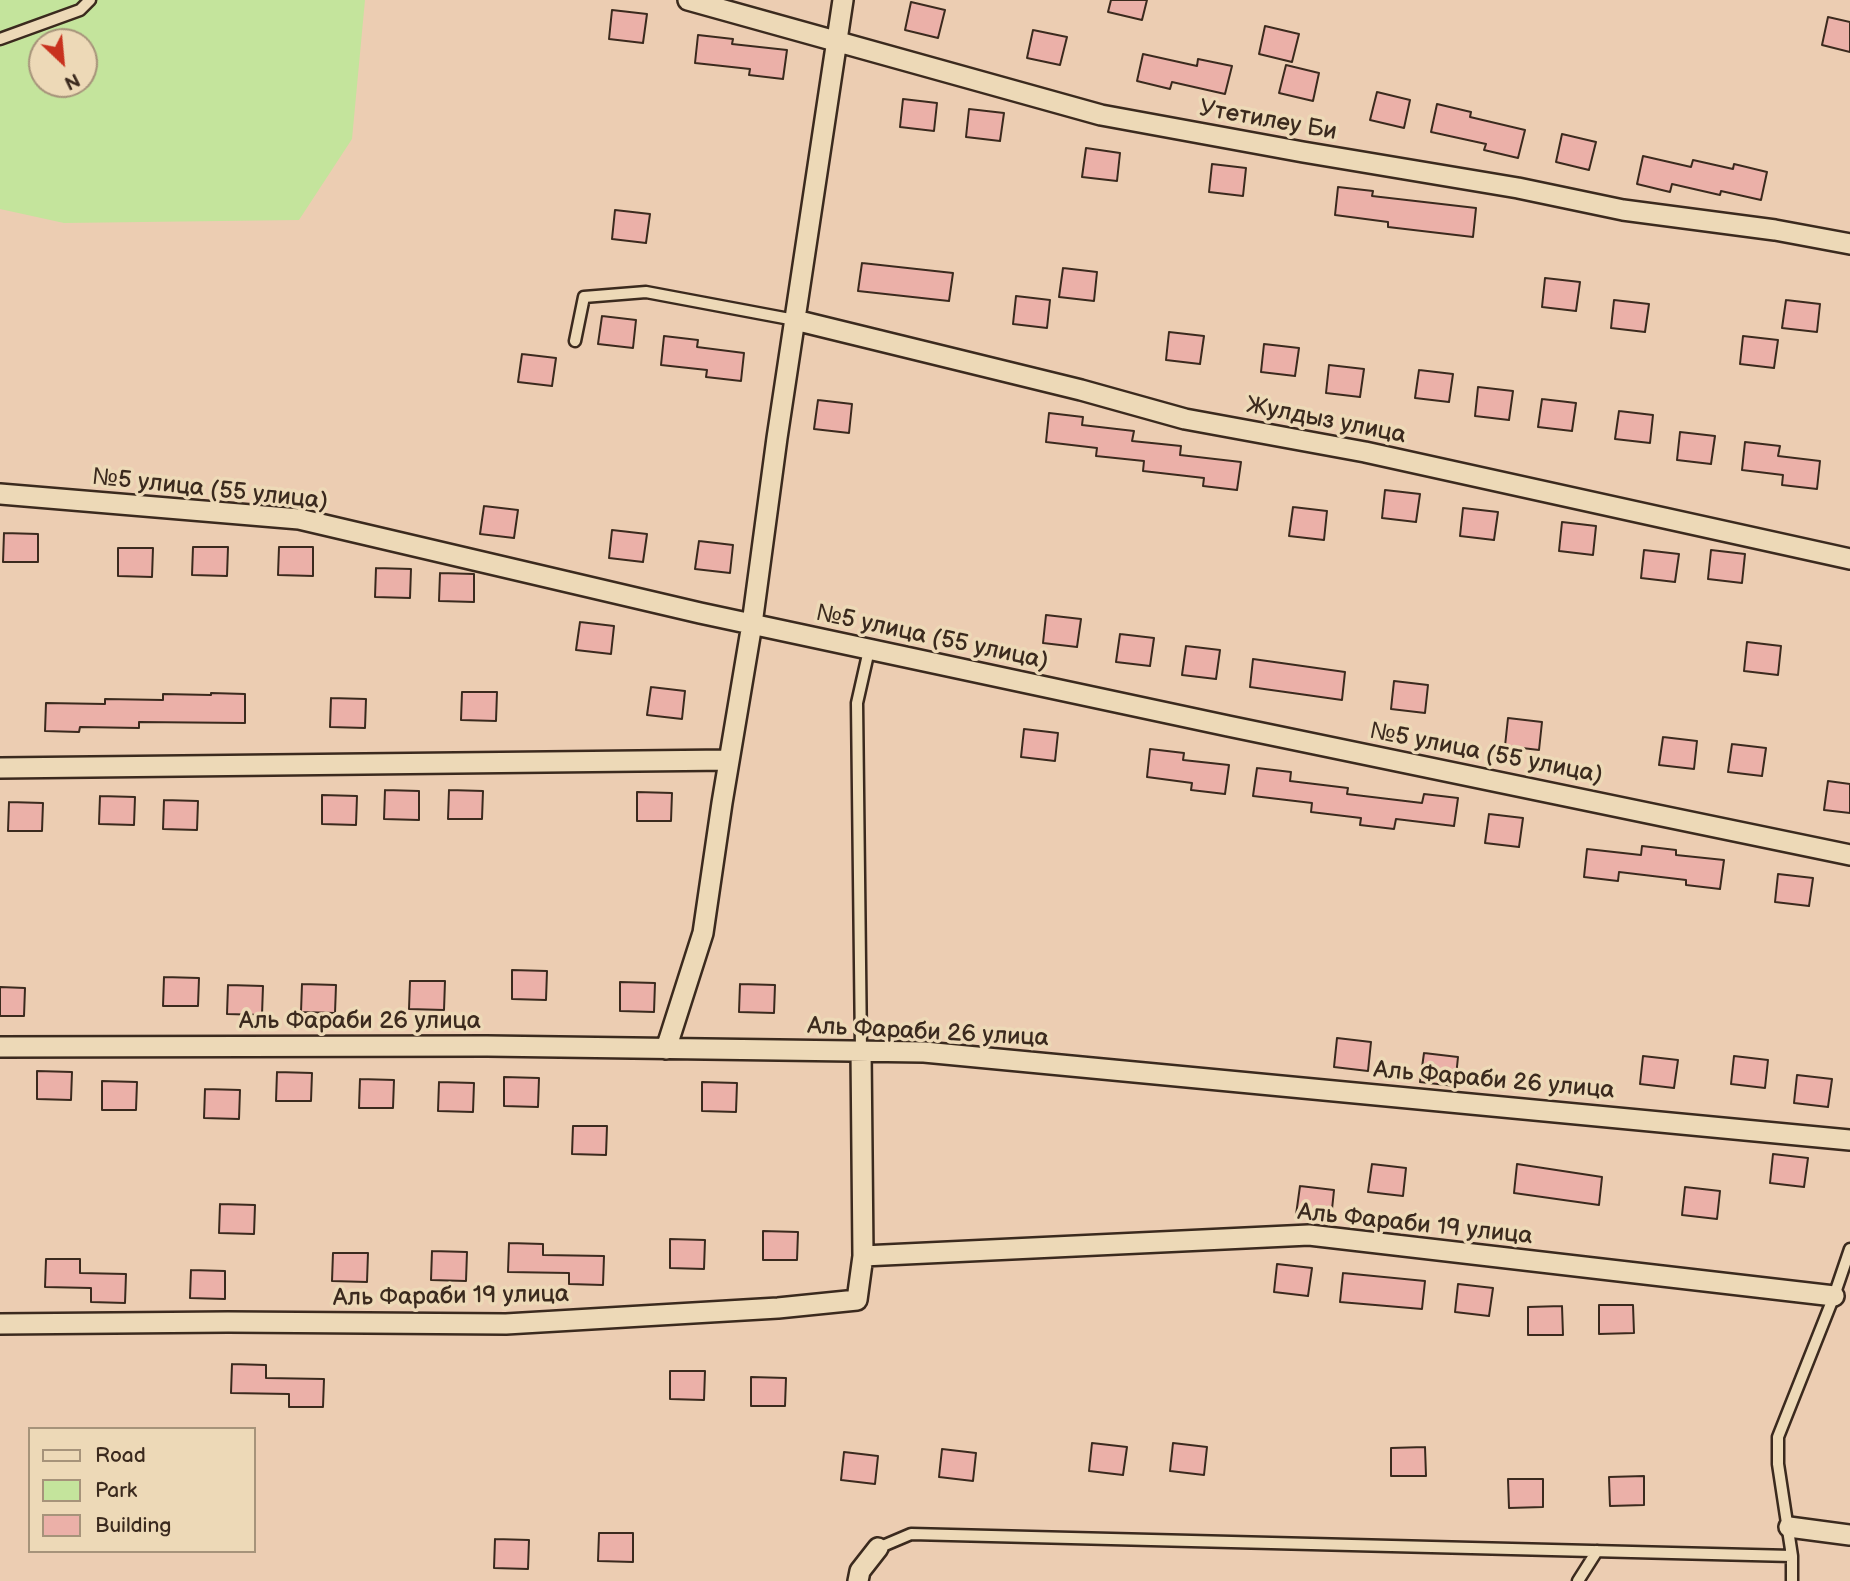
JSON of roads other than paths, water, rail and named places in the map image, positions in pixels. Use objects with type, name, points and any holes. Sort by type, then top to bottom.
[{"type":"street","name":"Утетилеу Би","points":[[688,0],[1101,115],[1623,209],[1775,230],[1850,244]]},
{"type":"street","points":[[666,1049],[703,933],[752,624],[843,0]]},
{"type":"street","name":"Жулдыз улица","points":[[795,320],[1082,390],[1185,419],[1364,452],[1850,559]]},
{"type":"street","name":"№5 улица (55 улица)","points":[[0,494],[299,519],[869,650],[1850,855]]},
{"type":"street","points":[[0,768],[729,760]]},
{"type":"street","name":"Аль Фараби 26 улица","points":[[0,1047],[487,1046],[938,1053],[1850,1140]]},
{"type":"street","name":"Аль Фараби 19 улица","points":[[0,1324],[506,1324],[778,1308],[857,1300],[863,1256],[861,1050]]},
{"type":"street","name":"Аль Фараби 19 улица","points":[[863,1256],[1309,1235],[1834,1296]]},
{"type":"street","points":[[1789,1527],[1850,1535]]},
{"type":"street","points":[[858,1581],[860,1571],[878,1548]]},
{"type":"lane","points":[[0,39],[80,10],[90,0]]},
{"type":"lane","points":[[575,341],[583,298],[646,292],[795,320]]},
{"type":"lane","points":[[861,1050],[857,703],[869,650]]},
{"type":"lane","points":[[1792,1581],[1789,1527],[1778,1464],[1778,1437],[1850,1249]]},
{"type":"lane","points":[[878,1548],[911,1534],[1792,1556]]},
{"type":"lane","points":[[1578,1581],[1597,1551]]}]
